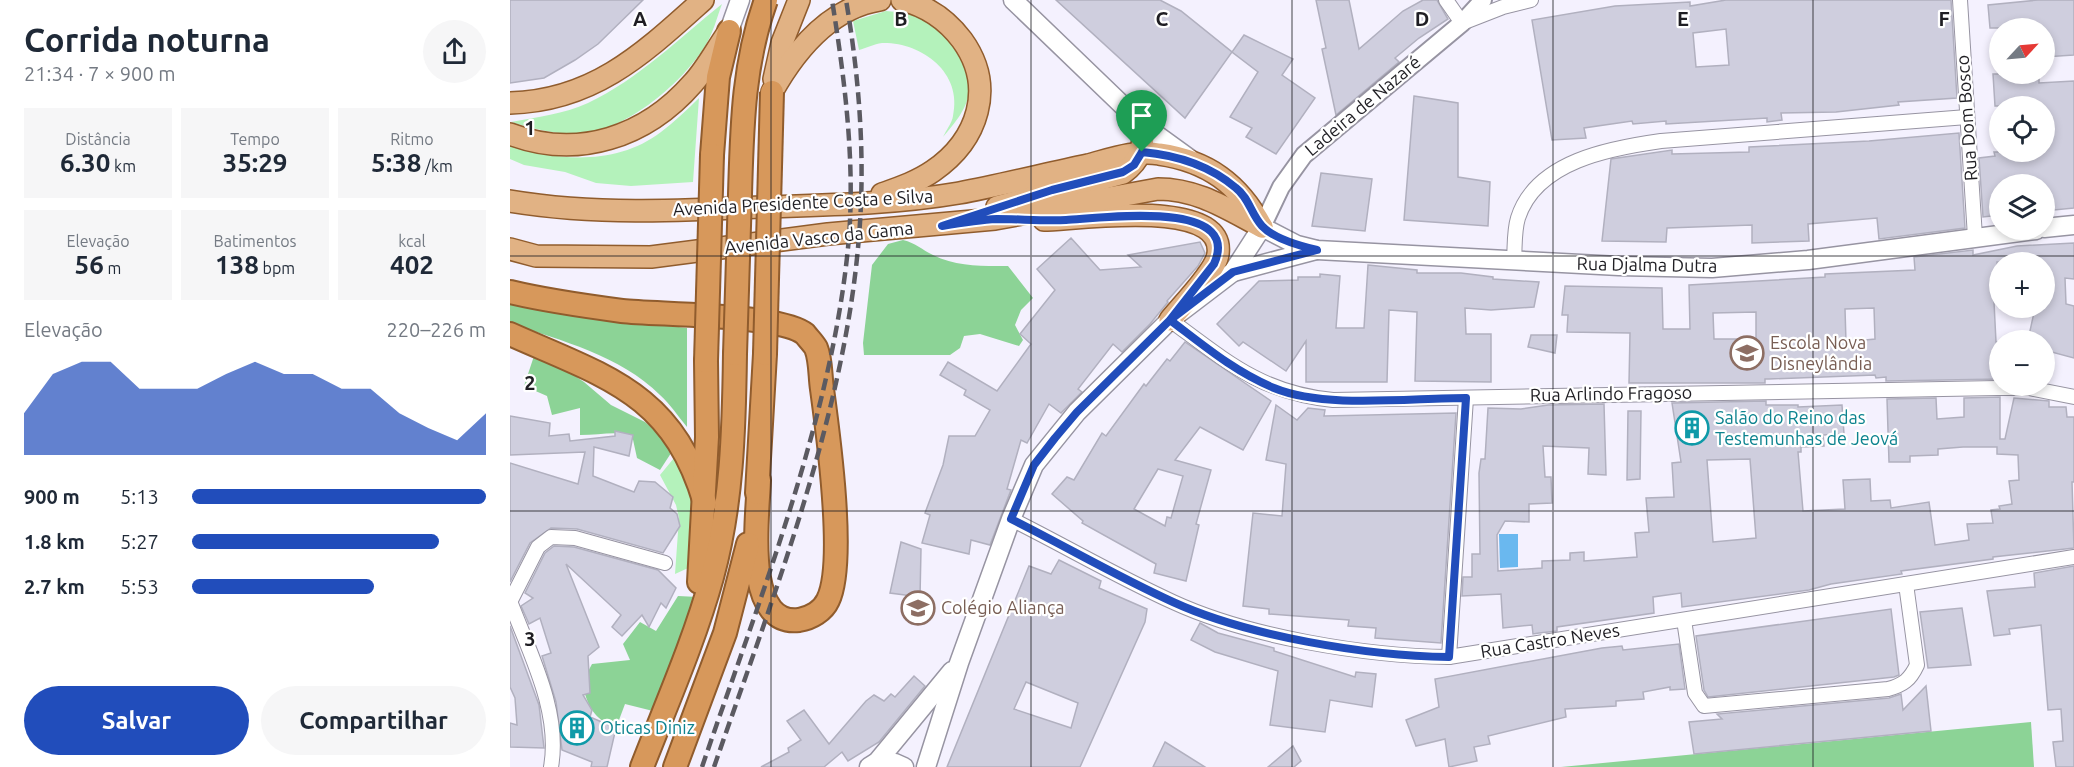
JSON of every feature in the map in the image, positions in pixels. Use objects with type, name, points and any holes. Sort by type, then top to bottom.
[{"type":"highway","points":[[642,767],[712,578],[725,513],[731,459],[742,116],[746,73],[754,35],[766,0]]},
{"type":"highway","points":[[694,631],[705,503],[706,362],[712,155],[718,77],[729,31]]},
{"type":"highway","points":[[510,291],[623,311],[757,321],[794,328],[804,334],[816,347],[830,440],[836,562],[828,601],[810,618],[796,620],[782,617],[766,602],[761,591],[757,557],[765,354],[772,92]]},
{"type":"highway","points":[[510,334],[604,376],[633,393],[675,435],[687,453],[705,503]]},
{"type":"highway","points":[[675,767],[725,633],[739,586],[759,480]]},
{"type":"main road","points":[[510,103],[557,98],[584,89],[620,70],[703,0]]},
{"type":"main road","points":[[510,134],[549,144],[579,145],[606,141],[632,131],[676,101],[694,82],[729,31],[740,0]]},
{"type":"main road","points":[[772,92],[782,43],[799,0]]},
{"type":"main road","points":[[772,92],[788,64],[828,23],[854,9],[880,0]]},
{"type":"main road","points":[[1013,0],[1143,125],[1199,164]]},
{"type":"main road","points":[[856,204],[908,184],[931,172],[961,145],[974,122],[981,98],[980,75],[969,50],[956,32],[911,2]]},
{"type":"main road","points":[[942,226],[1052,190],[1123,172],[1134,165],[1142,152],[1143,125]]},
{"type":"main road","name":"Avenida Presidente Costa e Silva","points":[[510,201],[588,211],[640,212],[856,204],[961,192],[1142,152],[1175,156],[1199,164],[1235,187],[1244,196],[1262,227]]},
{"type":"main road","name":"Avenida Vasco da Gama","points":[[510,249],[536,256],[651,257],[828,234],[942,226],[995,219],[1127,193],[1178,189],[1216,202],[1262,227]]},
{"type":"main road","points":[[926,767],[959,663],[1011,519],[1034,465],[1077,412],[1170,320],[1214,264],[1218,254],[1217,244],[1203,227],[1191,221],[1158,214],[1063,220],[995,219]]},
{"type":"main road","points":[[2055,227],[2074,225]]},
{"type":"main road","points":[[1170,320],[1233,272],[1262,227]]},
{"type":"main road","name":"Rua Djalma Dutra","points":[[1262,227],[1297,245],[1317,250],[1712,268],[1808,260],[1989,235]]},
{"type":"main road","points":[[1233,272],[1317,250]]},
{"type":"main road","points":[[873,765],[959,663]]},
{"type":"main road","points":[[873,765],[895,763],[904,767]]},
{"type":"street","points":[[1446,0],[1462,23],[1503,7],[1531,0]]},
{"type":"street","name":"Ladeira de Nazaré","points":[[1262,227],[1281,187],[1304,155],[1462,23],[1483,0]]},
{"type":"street","name":"Rua Dom Bosco","points":[[1960,0],[1975,237]]},
{"type":"street","points":[[1514,260],[1517,220],[1524,203],[1557,172],[1589,155],[1617,147],[1661,141],[1967,117]]},
{"type":"street","name":"Rua Arlindo Fragoso","points":[[1170,320],[1234,368],[1291,394],[1333,400],[1998,388],[2040,390],[2074,397]]},
{"type":"street","points":[[1449,657],[1466,398]]},
{"type":"street","name":"Rua Castro Neves","points":[[1011,519],[1174,603],[1238,625],[1374,651],[1449,657],[2074,557]]},
{"type":"street","points":[[551,767],[553,740],[547,700],[510,602],[538,547],[551,537],[575,538],[665,563]]},
{"type":"street","points":[[1684,620],[1695,693],[1704,706],[1888,689],[1900,686],[1911,678],[1917,665],[1906,584]]},
{"type":"green space","points":[[722,4],[710,36],[694,61],[666,91],[649,105],[630,116],[612,126],[593,132],[575,134],[550,132],[511,122],[570,110],[607,93],[658,57]]},
{"type":"green space","points":[[886,11],[912,15],[933,26],[941,32],[961,60],[968,80],[968,96],[960,115],[943,137],[952,119],[954,100],[952,86],[936,63],[924,54],[897,44],[882,43],[859,50],[853,21]]},
{"type":"green space","points":[[699,98],[693,182],[631,186],[596,183],[565,172],[524,165],[510,159],[510,145],[548,155],[568,157],[607,155],[626,150],[644,143],[661,132]]},
{"type":"green space","points":[[903,240],[951,262],[1008,266],[1033,298],[1021,310],[1015,325],[1023,340],[1019,346],[980,334],[964,336],[960,348],[950,355],[864,355],[863,343],[872,265],[888,244]]},
{"type":"green space","points":[[510,303],[553,312],[687,328],[687,427],[660,395],[627,369],[569,343],[510,323]]},
{"type":"green space","points":[[536,350],[584,382],[611,405],[645,422],[675,447],[660,470],[637,458],[632,435],[613,433],[580,435],[580,408],[552,415],[547,396],[524,386]]},
{"type":"green space","points":[[674,458],[683,460],[708,559],[675,574],[679,518],[676,505],[660,475]]},
{"type":"green space","points":[[678,596],[698,597],[653,711],[625,704],[616,728],[608,724],[593,711],[584,691],[582,683],[592,664],[630,660],[623,644],[640,622],[656,631]]},
{"type":"green space","points":[[2031,722],[2034,767],[1561,767]]},
{"type":"water","points":[[1499,534],[1518,534],[1518,567],[1500,568]]},
{"type":"building","points":[[510,0],[643,0],[598,44],[575,60],[544,78],[510,83]]},
{"type":"building","points":[[1056,0],[1160,0],[1181,11],[1232,52],[1185,118]]},
{"type":"building","points":[[1316,0],[1349,0],[1359,49],[1403,11],[1423,0],[1437,0],[1448,19],[1419,38],[1395,58],[1399,62],[1336,115],[1322,49],[1326,48]]},
{"type":"building","points":[[1726,0],[1951,0],[1957,98],[1898,102],[1899,105],[1836,112],[1781,113],[1782,120],[1767,122],[1767,118],[1666,124],[1666,121],[1633,124],[1632,121],[1584,128],[1586,138],[1552,140],[1532,20],[1615,6],[1690,2],[1690,6]],"holes":[[[1726,29],[1729,65],[1696,67],[1693,33]]]},
{"type":"building","points":[[2038,0],[2074,0],[2074,55],[2055,56],[2055,18],[1989,18],[1988,5]]},
{"type":"building","points":[[1244,35],[1293,59],[1282,75],[1315,98],[1276,154],[1246,137],[1252,128],[1230,117],[1258,72],[1232,52]]},
{"type":"building","points":[[2074,81],[2074,208],[2055,210],[2055,174],[1989,174],[1989,216],[1983,217],[1979,158],[1989,157],[1989,162],[2055,162],[2055,96],[1994,96],[1994,84],[2055,84],[2055,82]]},
{"type":"building","points":[[1414,96],[1458,103],[1458,177],[1490,182],[1488,226],[1404,220]]},
{"type":"building","points":[[1959,133],[1965,228],[1879,239],[1877,218],[1808,224],[1809,241],[1752,243],[1752,225],[1667,228],[1666,242],[1602,241],[1611,159],[1672,150],[1672,154],[1749,152],[1749,147],[1869,141]]},
{"type":"building","points":[[1321,173],[1372,179],[1365,231],[1312,226]]},
{"type":"building","points":[[1071,238],[1100,270],[1141,267],[1128,255],[1200,242],[1205,253],[1198,266],[1150,324],[1122,352],[1113,344],[1078,389],[1082,392],[1061,413],[1049,404],[1027,443],[1021,440],[1007,489],[1011,490],[990,545],[971,540],[969,554],[922,543],[930,515],[925,513],[943,465],[949,436],[975,436],[990,410],[964,395],[966,390],[940,375],[948,362],[997,391],[1031,344],[1020,334],[1055,290],[1037,269]]},
{"type":"building","points":[[2074,243],[2074,279],[2065,278],[2066,304],[2074,306],[2074,358],[2055,353],[2055,330],[2030,330],[2033,318],[2055,318],[2055,252],[1989,252],[1989,318],[1995,318],[1995,330],[1989,330],[1989,379],[1886,381],[1886,377],[1876,378],[1875,375],[1765,379],[1765,383],[1629,383],[1630,333],[1567,332],[1568,315],[1562,315],[1565,286],[1662,288],[1663,329],[1690,329],[1689,285],[1825,277],[1825,274],[1915,270],[1914,257],[1973,250],[1973,255],[2017,246]],"holes":[[[1874,308],[1875,339],[1846,342],[1845,309]],[[1756,312],[1756,339],[1714,339],[1713,313]]]},
{"type":"building","points":[[1368,265],[1417,270],[1417,273],[1461,273],[1493,277],[1493,279],[1539,282],[1534,307],[1491,310],[1465,308],[1466,334],[1491,334],[1491,382],[1415,381],[1417,312],[1389,310],[1387,382],[1306,382],[1306,341],[1286,371],[1243,342],[1239,346],[1217,324],[1259,281],[1298,280],[1298,277],[1320,277],[1320,274],[1340,276],[1336,328],[1364,328]]},
{"type":"building","points":[[1531,335],[1557,335],[1555,353],[1528,347]]},
{"type":"building","points":[[1185,342],[1271,401],[1243,450],[1200,427],[1175,460],[1211,470],[1196,524],[1199,525],[1186,581],[1154,573],[1156,564],[1082,523],[1083,521],[1052,494],[1067,477],[1074,480],[1102,433],[1106,436],[1144,384],[1146,386],[1167,359],[1170,361]],"holes":[[[1158,469],[1183,476],[1171,518],[1167,517],[1165,526],[1134,509]]]},
{"type":"building","points":[[2000,397],[2000,439],[2005,439],[2014,398],[2049,401],[2049,407],[2066,407],[2067,417],[2074,417],[2074,482],[2072,482],[2074,548],[1993,557],[1993,559],[1901,571],[1902,574],[1831,584],[1809,590],[1682,607],[1681,593],[1653,597],[1654,613],[1557,627],[1557,631],[1533,634],[1532,625],[1503,628],[1501,594],[1462,596],[1463,577],[1472,577],[1472,554],[1480,554],[1479,473],[1481,459],[1485,459],[1488,408],[1521,409],[1548,405],[1604,404],[1606,475],[1588,474],[1589,448],[1543,446],[1545,477],[1551,477],[1552,503],[1529,504],[1529,522],[1505,521],[1497,535],[1498,571],[1542,568],[1542,561],[1570,560],[1570,553],[1584,552],[1584,561],[1637,557],[1635,533],[1649,532],[1646,498],[1674,497],[1672,463],[1681,462],[1672,403],[1766,401],[1766,405],[1798,405],[1798,407],[1842,405],[1844,434],[1823,435],[1824,446],[1801,447],[1801,452],[1798,452],[1803,511],[1845,509],[1843,480],[1870,479],[1871,501],[1890,500],[1891,508],[1929,502],[1935,545],[1969,540],[1967,524],[1993,523],[1991,510],[2012,504],[2009,481],[2019,480],[2018,455],[1997,454],[1997,447],[1963,447],[1938,449],[1938,455],[1910,456],[1910,462],[1889,462],[1887,399],[1936,398],[1937,419],[1964,417],[1964,398]],"holes":[[[1750,459],[1756,538],[1713,542],[1707,460]]]},
{"type":"building","points":[[1276,405],[1297,420],[1308,408],[1325,410],[1324,416],[1456,413],[1441,643],[1375,638],[1376,628],[1348,626],[1349,620],[1269,614],[1269,609],[1243,606],[1253,513],[1282,516],[1286,464],[1266,460]]},
{"type":"building","points":[[1628,411],[1641,411],[1640,479],[1627,480]]},
{"type":"building","points":[[510,416],[550,423],[549,436],[569,434],[570,441],[615,436],[615,431],[633,435],[629,456],[594,447],[593,476],[634,492],[639,481],[655,482],[673,497],[670,508],[677,514],[680,526],[663,553],[577,529],[551,528],[530,543],[510,582],[510,463],[578,484],[585,452],[510,455]]},
{"type":"building","points":[[901,542],[921,549],[920,597],[890,593]]},
{"type":"building","points":[[554,546],[574,547],[658,570],[676,588],[666,608],[661,603],[649,627],[642,615],[622,636],[612,627],[621,615],[566,564],[599,647],[588,656],[590,693],[583,695],[592,710],[590,717],[616,728],[607,767],[591,767],[592,762],[562,750],[556,702],[542,656],[551,653],[540,618],[529,624],[521,606],[533,598],[525,593],[545,553]]},
{"type":"building","points":[[1059,560],[1101,581],[1099,588],[1147,609],[1145,622],[1080,767],[947,767],[1029,566],[1051,574]],"holes":[[[1026,682],[1078,703],[1071,728],[1014,709]]]},
{"type":"building","points":[[2074,566],[2074,767],[2056,767],[2053,742],[2063,741],[2061,709],[2048,710],[2041,625],[2009,629],[2010,634],[1994,636],[1987,591],[2035,587],[2034,573]]},
{"type":"building","points":[[1962,608],[1971,665],[1928,668],[1920,612]]},
{"type":"building","points":[[1891,609],[1899,675],[1708,697],[1704,690],[1696,636]]},
{"type":"building","points":[[1200,623],[1218,633],[1274,648],[1274,651],[1355,677],[1356,672],[1376,674],[1372,707],[1330,700],[1325,732],[1270,725],[1278,671],[1215,652],[1191,640]]},
{"type":"building","points":[[510,626],[539,705],[544,748],[510,747],[510,723],[517,725],[515,698],[510,687]]},
{"type":"building","points":[[1679,644],[1685,689],[1670,690],[1670,687],[1643,692],[1644,699],[1616,701],[1616,706],[1565,709],[1566,717],[1488,736],[1490,744],[1474,747],[1477,761],[1449,767],[1445,739],[1416,746],[1406,720],[1439,707],[1435,679],[1602,648],[1622,646],[1623,650]]},
{"type":"building","points":[[914,676],[925,686],[879,742],[848,761],[842,752],[824,767],[761,767],[789,752],[788,748],[801,740],[787,721],[804,710],[829,744],[866,701],[874,695],[884,701],[891,694],[895,697]]},
{"type":"building","points":[[1926,686],[1931,731],[1694,754],[1689,722],[1722,719],[1717,714],[1889,698],[1901,694],[1903,710]]},
{"type":"building","points":[[1165,742],[1205,767],[1153,767]]},
{"type":"building","points":[[1293,746],[1301,761],[1294,767],[1268,767]]},
{"type":"railway","points":[[702,767],[790,510],[826,379],[839,313],[848,248],[851,186],[845,93],[832,0]]},
{"type":"railway","points":[[714,767],[801,511],[837,379],[850,313],[858,248],[861,155],[858,93],[846,0]]},
{"type":"place","name":"Escola Nova Disneylândia","points":[[1747,353]]},
{"type":"place","name":"Salão do Reino das Testemunhas de Jeová","points":[[1692,428]]},
{"type":"place","name":"Colégio Aliança","points":[[918,608]]},
{"type":"place","name":"Oticas Diniz","points":[[577,728]]},
{"type":"route","points":[[1142,152],[1134,165],[1107,178],[1052,190],[942,226],[995,219],[1063,220],[1158,214],[1191,221],[1203,227],[1212,235],[1217,244],[1218,254],[1214,264],[1170,320],[1077,412],[1034,465],[1011,519],[1174,603],[1238,625],[1296,638],[1374,651],[1449,657],[1466,398],[1333,400],[1291,394],[1234,368],[1170,320],[1233,272],[1317,250],[1297,245],[1262,227],[1244,196],[1235,187],[1199,164],[1175,156],[1142,152]]}]
